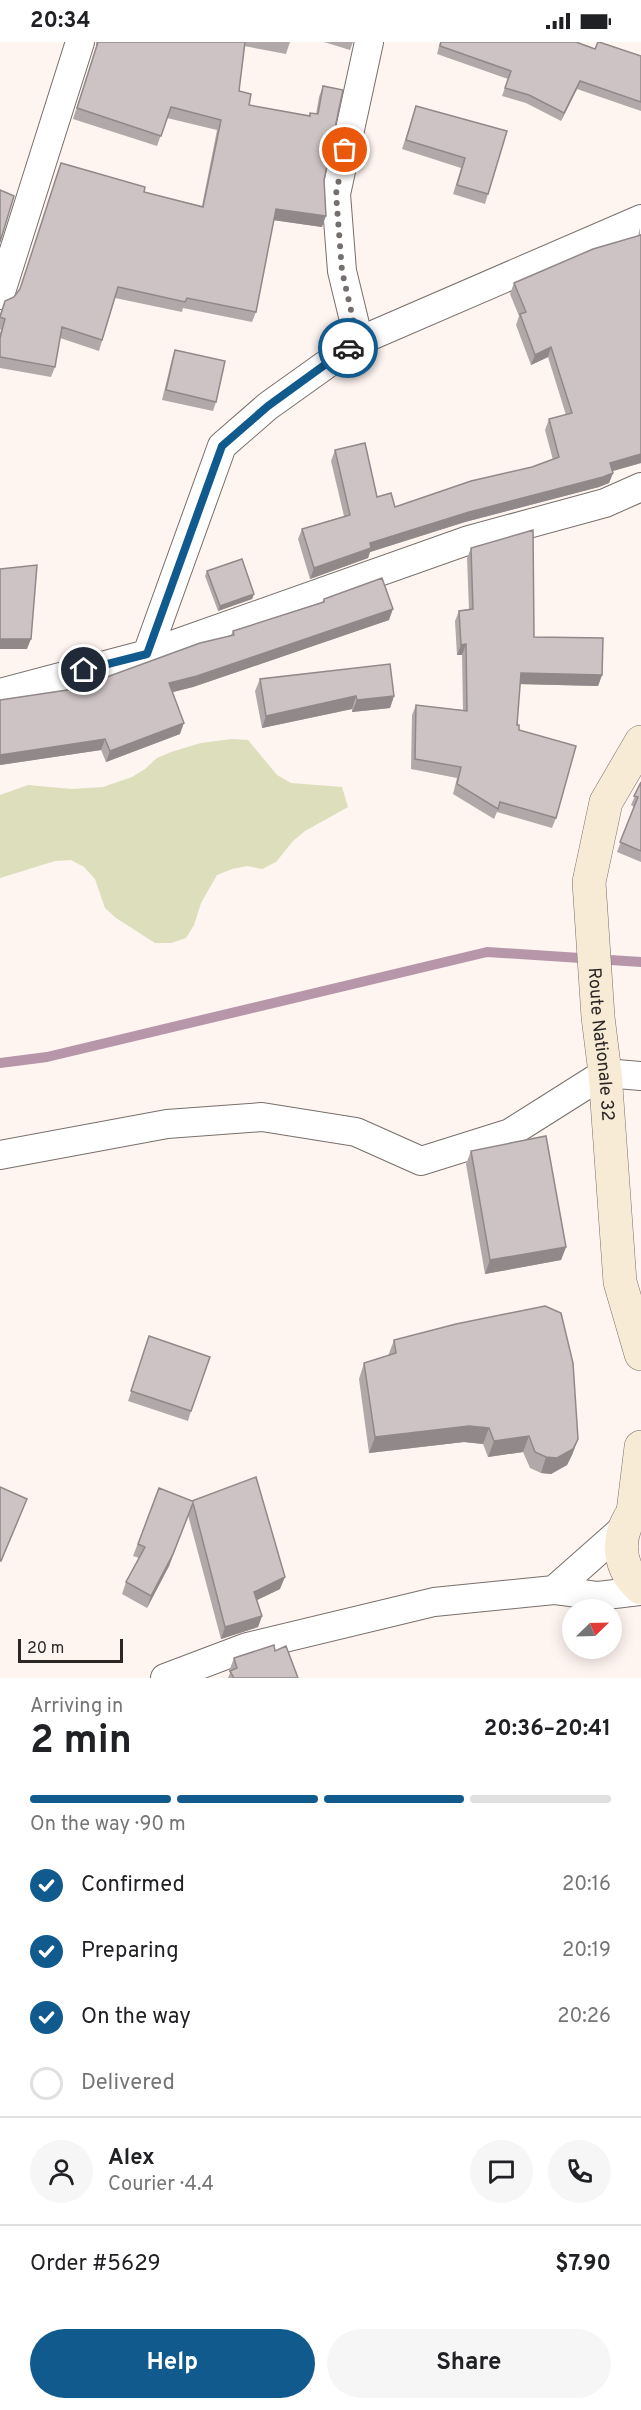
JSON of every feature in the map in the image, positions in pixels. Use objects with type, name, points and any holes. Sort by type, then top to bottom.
[{"type":"street","points":[[0,295],[80,42]]},
{"type":"street","points":[[358,341],[342,271],[336,194],[369,42]]},
{"type":"street","points":[[147,654],[222,446],[268,406],[358,341],[641,219]]},
{"type":"street","points":[[0,693],[147,654],[470,540],[605,503],[641,487]]},
{"type":"street","name":"Route Nationale 32","points":[[641,742],[606,802],[590,882],[598,1017],[605,1073],[620,1282],[641,1354]]},
{"type":"street","points":[[0,1155],[166,1124],[262,1117],[356,1132],[421,1161],[510,1133],[605,1073],[641,1076]]},
{"type":"street","points":[[641,1447],[632,1514],[621,1542],[626,1570],[641,1590]]},
{"type":"street","points":[[554,1590],[632,1514]]},
{"type":"street","points":[[165,1678],[247,1647],[434,1602],[554,1590],[598,1596],[641,1590]]},
{"type":"green space","points":[[232,739],[248,740],[277,775],[291,783],[342,787],[348,807],[305,831],[293,841],[276,862],[262,869],[247,866],[217,875],[201,903],[194,925],[186,938],[171,943],[155,943],[116,918],[105,908],[95,879],[84,867],[71,860],[55,861],[0,878],[0,795],[28,785],[72,789],[103,787],[132,777],[157,758],[171,752],[201,743]]},
{"type":"building","points":[[98,42],[245,42],[239,91],[251,94],[249,105],[310,116],[310,113],[318,114],[323,86],[343,90],[324,180],[326,216],[276,209],[256,312],[187,298],[185,302],[118,287],[102,340],[62,327],[55,367],[0,357],[0,338],[5,319],[0,317],[5,301],[14,297],[20,289],[61,163],[145,187],[144,192],[203,207],[221,120],[171,107],[161,136],[77,108]]},
{"type":"building","points":[[441,42],[576,42],[595,49],[599,42],[641,56],[641,102],[580,81],[564,113],[529,95],[505,88],[511,71],[440,46]]},
{"type":"building","points":[[416,106],[507,131],[488,194],[457,185],[465,158],[406,140]]},
{"type":"building","points":[[0,190],[14,196],[0,242]]},
{"type":"building","points":[[641,235],[641,454],[610,463],[613,473],[603,477],[469,512],[370,543],[371,548],[314,568],[302,529],[350,515],[335,450],[365,443],[377,497],[391,493],[395,507],[471,481],[532,467],[559,457],[549,419],[572,413],[551,347],[535,355],[520,314],[526,312],[514,283],[593,249]]},
{"type":"building","points":[[175,350],[225,361],[216,402],[166,390]]},
{"type":"building","points":[[533,530],[534,637],[603,638],[602,675],[521,673],[517,725],[519,725],[519,730],[576,746],[556,818],[500,802],[498,809],[457,784],[461,767],[415,759],[416,705],[467,711],[466,644],[461,645],[459,611],[473,609],[471,548]]},
{"type":"building","points":[[242,559],[254,594],[220,606],[207,571]]},
{"type":"building","points":[[37,565],[31,639],[0,639],[0,569]]},
{"type":"building","points":[[382,578],[393,609],[197,676],[169,683],[184,723],[110,751],[105,739],[0,755],[0,700],[74,689],[200,643],[234,635],[233,631],[324,602],[324,599]]},
{"type":"building","points":[[390,664],[394,696],[357,700],[356,696],[266,716],[260,679]]},
{"type":"building","points":[[641,782],[641,851],[620,842],[638,797],[634,796]]},
{"type":"building","points":[[546,1136],[566,1247],[490,1260],[471,1151]]},
{"type":"building","points":[[545,1306],[561,1313],[573,1363],[578,1439],[573,1449],[557,1458],[546,1457],[535,1452],[529,1436],[494,1441],[489,1428],[469,1426],[375,1437],[364,1363],[396,1353],[394,1340],[456,1324]]},
{"type":"building","points":[[149,1336],[210,1357],[191,1411],[131,1391]]},
{"type":"building","points":[[256,1477],[285,1577],[254,1592],[262,1616],[225,1627],[193,1503],[173,1554],[151,1596],[126,1582],[145,1547],[138,1544],[159,1488],[192,1501]]},
{"type":"building","points":[[0,1487],[27,1499],[1,1561],[0,1561]]},
{"type":"building","points":[[274,1645],[275,1651],[286,1646],[298,1678],[234,1678],[230,1671],[237,1668],[234,1658]]},
{"type":"waterway","points":[[0,1063],[47,1057],[487,952],[641,962]]},
{"type":"way so far","points":[[345,150],[336,194],[342,271],[358,341],[348,348]]},
{"type":"route","points":[[84,670],[147,654],[222,446],[268,406],[348,348]]}]
